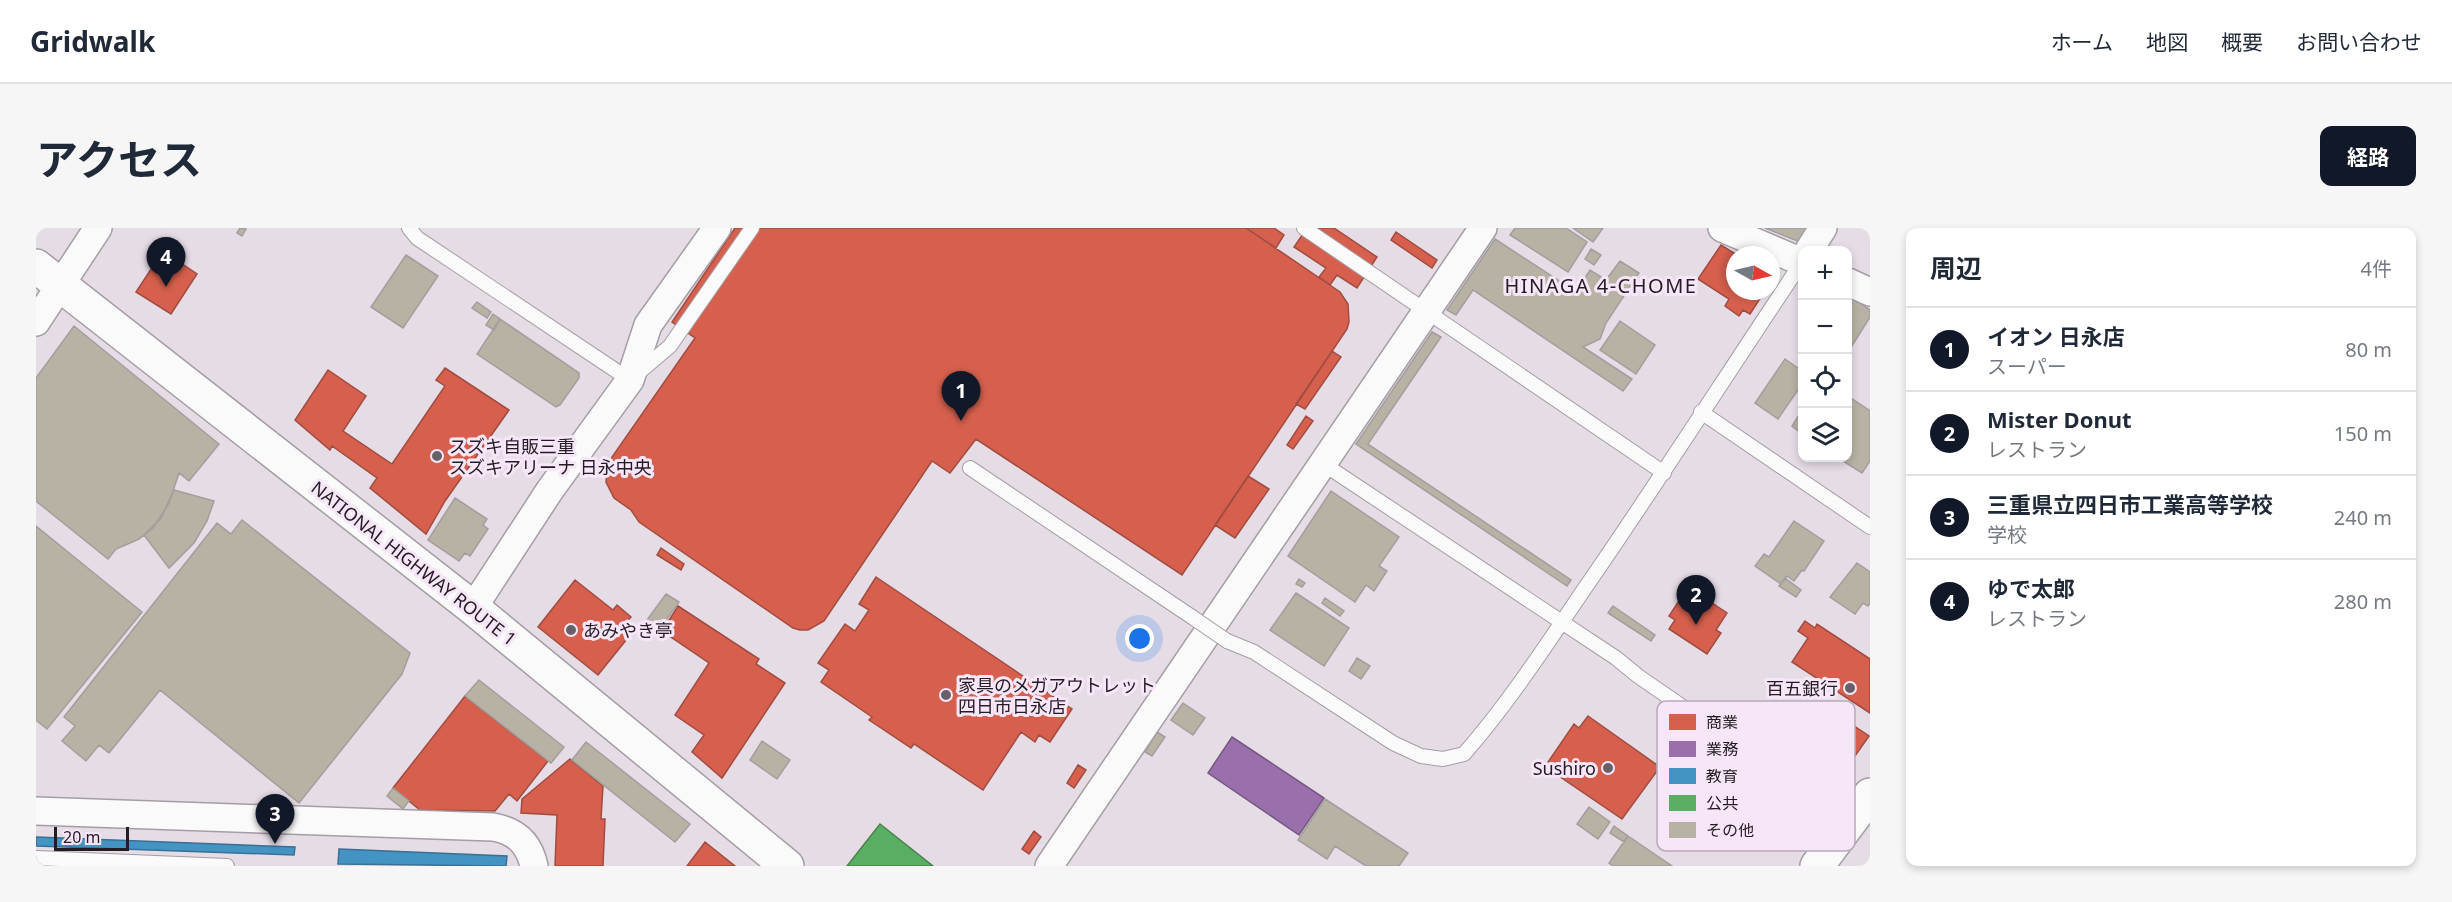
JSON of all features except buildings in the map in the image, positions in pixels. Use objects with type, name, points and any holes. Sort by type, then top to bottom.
[{"type":"main road","name":"NATIONAL HIGHWAY ROUTE 1","points":[[48,275],[473,608],[787,866]]},
{"type":"main road","points":[[1855,815],[1866,800]]},
{"type":"main road","points":[[1817,866],[1828,851]]},
{"type":"street","points":[[36,322],[48,275],[98,228]]},
{"type":"street","points":[[473,608],[550,490],[630,380],[648,325],[717,228]]},
{"type":"street","points":[[1048,866],[1483,228]]},
{"type":"street","points":[[1722,228],[1798,260]]},
{"type":"street","points":[[1812,246],[1823,228]]},
{"type":"street","points":[[1852,284],[1870,292]]},
{"type":"street","points":[[36,811],[493,827],[519,836],[532,855],[534,866]]},
{"type":"lane","points":[[409,228],[417,238],[630,380],[670,346],[752,228]]},
{"type":"lane","points":[[1304,228],[1664,473]]},
{"type":"lane","points":[[970,468],[1227,641],[1254,652],[1393,743],[1421,756],[1443,759],[1464,754],[1477,740],[1562,622],[1664,473],[1701,412],[1798,268]]},
{"type":"lane","points":[[1701,412],[1870,527]]},
{"type":"lane","points":[[1322,463],[1562,622],[1675,701]]},
{"type":"lane","points":[[36,858],[227,866]]},
{"type":"place","name":"ゆで太郎","points":[[166,287]]},
{"type":"place","name":"イオン 日永店","points":[[961,421]]},
{"type":"place","name":"スズキ自販三重 スズキアリーナ 日永中央","points":[[437,456]]},
{"type":"place","name":"Mister Donut","points":[[1696,625]]},
{"type":"place","name":"あみやき亭","points":[[571,630]]},
{"type":"place","name":"百五銀行","points":[[1850,688]]},
{"type":"place","name":"家具のメガアウトレット 四日市日永店","points":[[946,695]]},
{"type":"place","name":"Sushiro","points":[[1608,768]]},
{"type":"place","name":"三重県立四日市工業高等学校","points":[[275,844]]},
{"type":"district","name":"HINAGA 4-CHOME","points":[[1601,285]]}]
